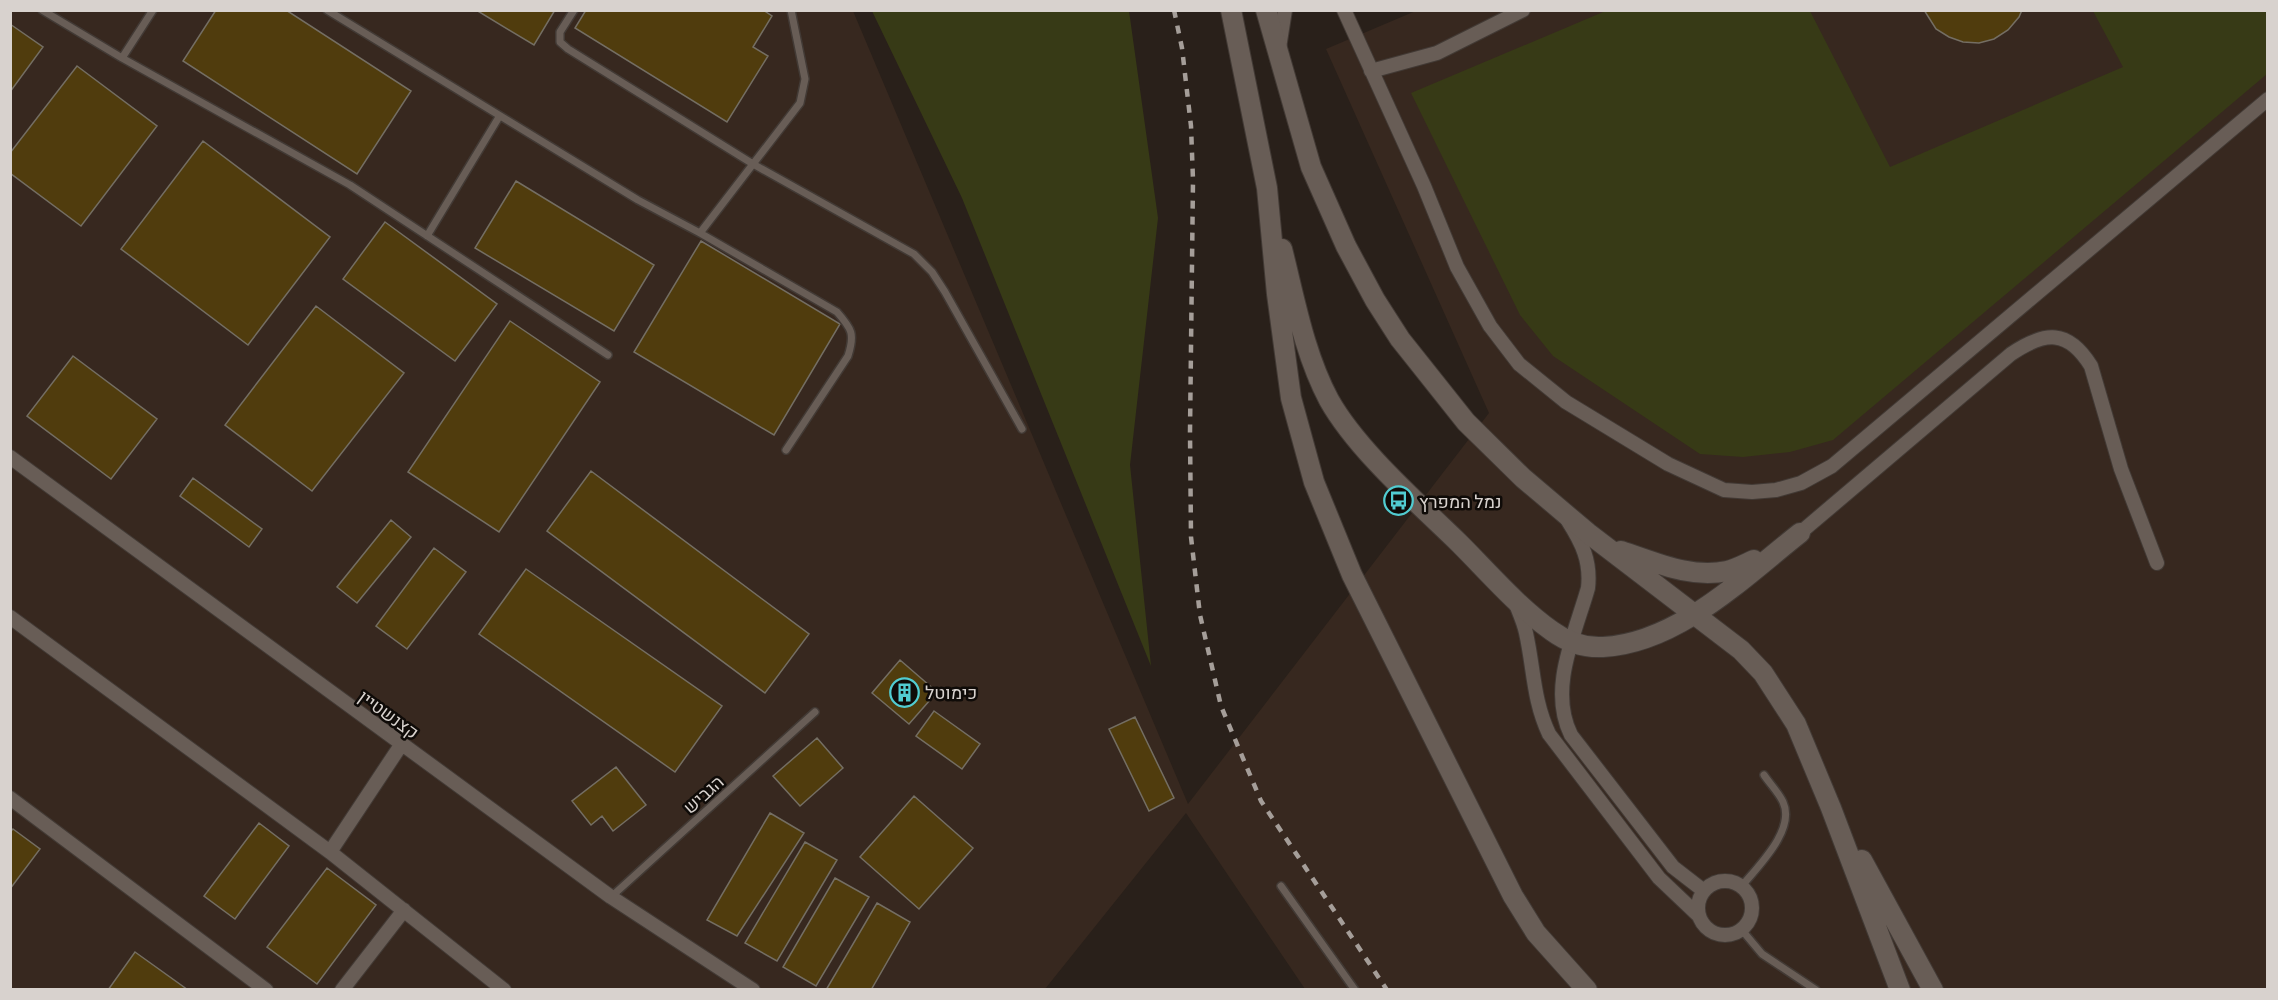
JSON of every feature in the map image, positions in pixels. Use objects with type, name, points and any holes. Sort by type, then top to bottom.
[{"type":"street","points":[[1231,10],[1267,188],[1308,352],[1330,401],[1360,443],[1513,597],[1554,632],[1572,642],[1602,647],[1631,644],[1666,631],[1694,614],[1800,533],[2011,354],[2036,339],[2052,336],[2067,339],[2082,352],[2091,366],[2118,460],[2157,563]]},
{"type":"street","points":[[1266,10],[1311,167],[1346,246],[1400,339],[1467,422],[1523,478],[1607,547],[1741,650],[1763,673],[1796,724],[1831,807],[1900,990]]},
{"type":"street","points":[[1279,53],[1285,10]]},
{"type":"street","points":[[1344,10],[1424,186],[1457,267],[1490,326],[1519,364],[1566,402],[1668,464],[1724,490],[1752,492],[1776,490],[1801,483],[1832,466],[2268,99]]},
{"type":"street","points":[[1371,70],[1437,53],[1523,10]]},
{"type":"street","points":[[1267,188],[1276,294],[1291,398],[1314,482],[1337,540],[1352,575],[1513,896],[1536,933],[1587,990]]},
{"type":"street","name":"קצנשטיין","points":[[10,457],[611,897],[753,990]]},
{"type":"street","points":[[1560,509],[1586,554],[1589,574],[1588,588],[1564,670],[1561,705],[1564,721],[1571,735],[1673,867],[1704,891]]},
{"type":"street","points":[[1607,547],[1684,572],[1710,573],[1730,571],[1800,533]]},
{"type":"street","points":[[1513,597],[1526,632],[1535,694],[1541,717],[1549,734],[1659,878],[1699,916],[1708,928],[1716,933],[1733,933],[1741,929],[1750,916],[1750,900],[1741,887],[1726,881],[1718,882],[1704,891],[1698,907],[1699,916]]},
{"type":"street","points":[[10,617],[330,852],[504,990]]},
{"type":"street","points":[[330,852],[401,745]]},
{"type":"street","points":[[10,798],[266,990]]},
{"type":"street","points":[[1831,807],[1903,932],[1933,990]]},
{"type":"street","points":[[342,990],[404,910]]},
{"type":"lane","points":[[42,10],[122,58],[350,185],[608,355]]},
{"type":"lane","points":[[122,58],[153,10]]},
{"type":"lane","points":[[327,10],[638,200],[837,312],[850,327],[852,342],[848,356],[786,450]]},
{"type":"lane","points":[[574,10],[560,32],[560,42],[568,49],[753,164],[914,254],[932,272],[945,292],[1022,429]]},
{"type":"lane","points":[[700,233],[801,103],[805,80],[791,10]]},
{"type":"lane","points":[[427,236],[499,117]]},
{"type":"lane","name":"הגביש","points":[[611,897],[815,712]]},
{"type":"lane","points":[[1741,887],[1783,832],[1787,816],[1783,803],[1764,775]]},
{"type":"lane","points":[[1281,886],[1355,990]]},
{"type":"lane","points":[[1741,929],[1762,954],[1816,990]]},
{"type":"shaded area","points":[[1418,10],[2267,11],[2267,989],[1305,989],[1186,813],[1045,989],[11,989],[10,11],[853,11],[1188,804],[1489,413],[1326,49]]},
{"type":"green space","points":[[1608,10],[1810,11],[1890,167],[2123,67],[2093,11],[2267,11],[2267,74],[1833,440],[1790,452],[1743,457],[1700,454],[1553,356],[1520,315],[1411,93]]},
{"type":"green space","points":[[872,11],[1129,11],[1158,218],[1130,465],[1151,666],[962,198]]},
{"type":"building","points":[[216,10],[286,10],[411,91],[357,174],[183,61]]},
{"type":"building","points":[[476,10],[555,10],[534,45]]},
{"type":"building","points":[[586,10],[763,10],[772,16],[753,47],[768,56],[727,122],[575,28]]},
{"type":"building","points":[[1924,10],[2022,10],[2008,30],[1994,39],[1979,43],[1963,42],[1949,37],[1936,29]]},
{"type":"building","points":[[10,24],[43,47],[10,92]]},
{"type":"building","points":[[77,66],[157,126],[81,226],[10,173],[10,153]]},
{"type":"building","points":[[203,141],[330,237],[248,345],[121,249]]},
{"type":"building","points":[[516,181],[654,265],[614,331],[475,248]]},
{"type":"building","points":[[385,222],[497,304],[455,361],[343,279]]},
{"type":"building","points":[[701,241],[840,324],[774,435],[634,352]]},
{"type":"building","points":[[316,306],[404,373],[312,491],[225,425]]},
{"type":"building","points":[[510,321],[600,382],[499,532],[408,472]]},
{"type":"building","points":[[73,356],[157,419],[111,479],[27,416]]},
{"type":"building","points":[[591,471],[809,634],[765,693],[547,531]]},
{"type":"building","points":[[193,478],[262,529],[249,547],[180,496]]},
{"type":"building","points":[[391,520],[411,537],[357,603],[337,587]]},
{"type":"building","points":[[434,548],[466,572],[407,649],[376,626]]},
{"type":"building","points":[[526,569],[722,706],[675,772],[479,634]]},
{"type":"building","name":"כימוטל","points":[[900,660],[937,692],[909,724],[872,693]]},
{"type":"building","name":"כימוטל","points":[[934,711],[980,744],[962,769],[916,736]]},
{"type":"building","points":[[1135,717],[1174,798],[1149,811],[1109,729]]},
{"type":"building","points":[[817,738],[843,768],[800,806],[773,776]]},
{"type":"building","points":[[616,767],[646,805],[613,831],[602,816],[591,825],[572,801]]},
{"type":"building","points":[[914,796],[973,848],[919,909],[860,857]]},
{"type":"building","points":[[770,813],[804,833],[737,936],[707,920]]},
{"type":"building","points":[[259,823],[289,846],[235,919],[204,896]]},
{"type":"building","points":[[13,829],[40,849],[10,889],[10,832]]},
{"type":"building","points":[[805,842],[837,860],[777,961],[745,943]]},
{"type":"building","points":[[327,868],[376,905],[317,984],[267,947]]},
{"type":"building","points":[[835,878],[869,897],[816,986],[783,967]]},
{"type":"building","points":[[877,903],[910,922],[871,990],[826,990]]},
{"type":"building","points":[[135,952],[188,990],[108,990]]},
{"type":"railway","points":[[1174,10],[1182,48],[1191,126],[1193,180],[1191,537],[1200,615],[1221,706],[1261,801],[1387,990]]},
{"type":"place","name":"נמל המפרץ","points":[[1398,501]]},
{"type":"place","name":"כימוטל","points":[[904,692]]}]
